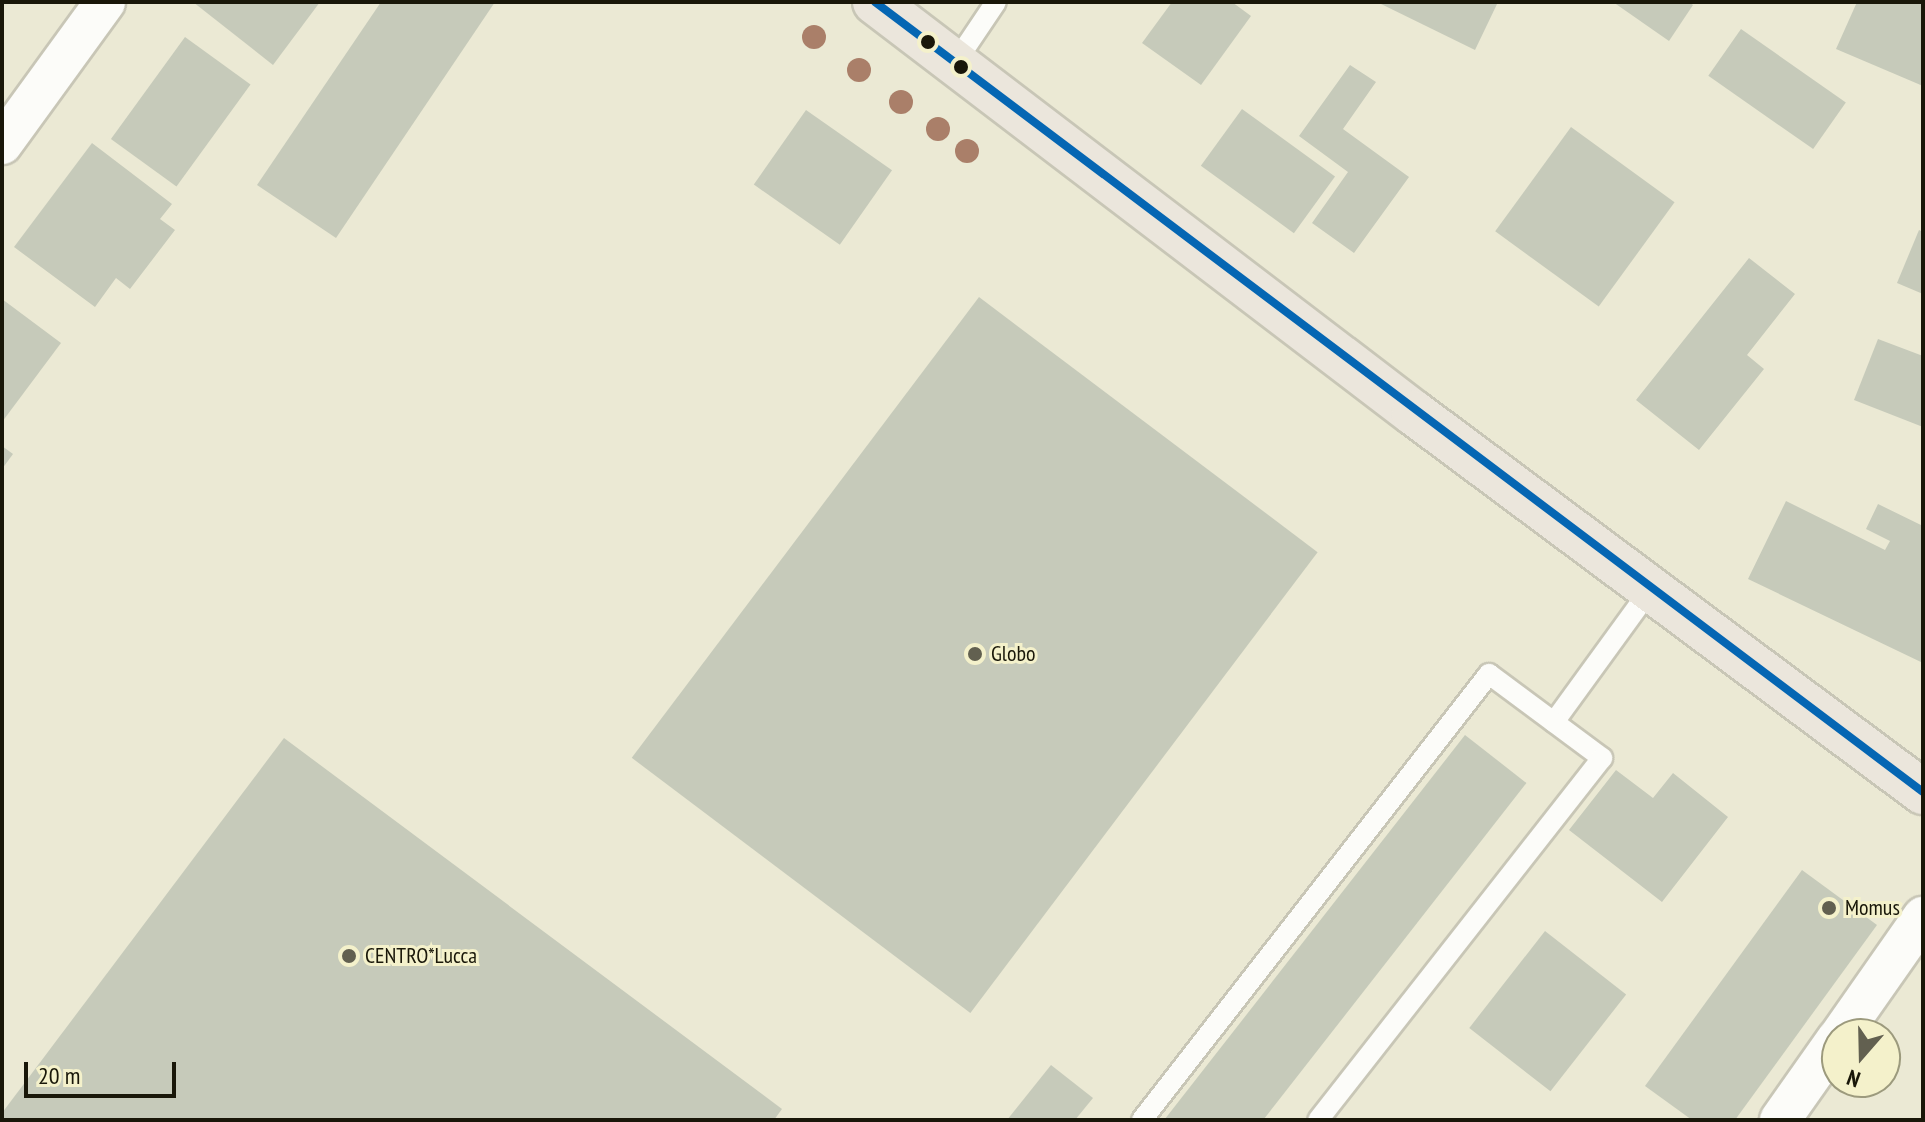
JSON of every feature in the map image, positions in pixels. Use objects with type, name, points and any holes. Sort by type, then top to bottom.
[{"type":"main road","points":[[875,2],[1650,590],[1923,792]]},
{"type":"street","points":[[2,144],[105,2]]},
{"type":"street","points":[[1852,1018],[1923,917]]},
{"type":"street","points":[[1780,1120],[1821,1062]]},
{"type":"lane","points":[[955,63],[996,2]]},
{"type":"lane","points":[[1554,722],[1650,590]]},
{"type":"lane","points":[[1142,1120],[1489,674],[1602,758],[1318,1120]]},
{"type":"building","points":[[193,2],[320,2],[273,65]]},
{"type":"building","points":[[381,2],[495,2],[336,238],[257,185]]},
{"type":"building","points":[[1172,2],[1232,2],[1251,16],[1201,85],[1142,43]]},
{"type":"building","points":[[1377,2],[1498,2],[1475,50]]},
{"type":"building","points":[[1613,2],[1689,2],[1693,5],[1669,41]]},
{"type":"building","points":[[1857,2],[1923,2],[1923,86],[1836,49]]},
{"type":"building","points":[[1741,29],[1846,102],[1813,149],[1708,76]]},
{"type":"building","points":[[185,37],[251,85],[176,187],[111,139]]},
{"type":"building","points":[[1350,65],[1376,82],[1343,129],[1409,177],[1354,253],[1312,223],[1348,172],[1299,136]]},
{"type":"building","points":[[1242,109],[1335,177],[1294,233],[1201,166]]},
{"type":"building","points":[[806,110],[892,170],[840,245],[754,185]]},
{"type":"building","points":[[1571,127],[1675,202],[1599,307],[1495,231]]},
{"type":"building","points":[[92,143],[172,204],[160,219],[175,230],[130,289],[116,278],[95,307],[14,247]]},
{"type":"building","points":[[1919,230],[1923,232],[1923,294],[1897,283]]},
{"type":"building","points":[[1749,258],[1795,294],[1747,355],[1764,369],[1699,450],[1636,400]]},
{"type":"building","name":"Globo","points":[[979,297],[1318,552],[970,1013],[632,758]]},
{"type":"building","points":[[2,299],[61,343],[2,422]]},
{"type":"building","points":[[1878,339],[1923,356],[1923,427],[1854,400]]},
{"type":"building","points":[[2,446],[13,454],[2,469]]},
{"type":"building","points":[[1786,501],[1885,550],[1890,541],[1866,529],[1878,504],[1923,526],[1923,663],[1748,579]]},
{"type":"building","points":[[1465,735],[1526,783],[1263,1120],[1164,1120]]},
{"type":"building","name":"CENTRO*Lucca","points":[[284,738],[782,1109],[774,1120],[2,1120],[2,1113]]},
{"type":"building","points":[[1616,770],[1653,798],[1673,773],[1728,817],[1662,902],[1569,830]]},
{"type":"building","points":[[1802,870],[1877,925],[1735,1120],[1692,1120],[1645,1086]]},
{"type":"building","points":[[1545,931],[1626,994],[1550,1091],[1469,1028]]},
{"type":"building","points":[[1051,1065],[1093,1098],[1075,1120],[1007,1120]]},
{"type":"transit line","points":[[875,2],[1923,792]]},
{"type":"place","name":"Globo","points":[[975,654]]},
{"type":"place","name":"Momus","points":[[1829,908]]},
{"type":"place","name":"CENTRO*Lucca","points":[[349,956]]}]
